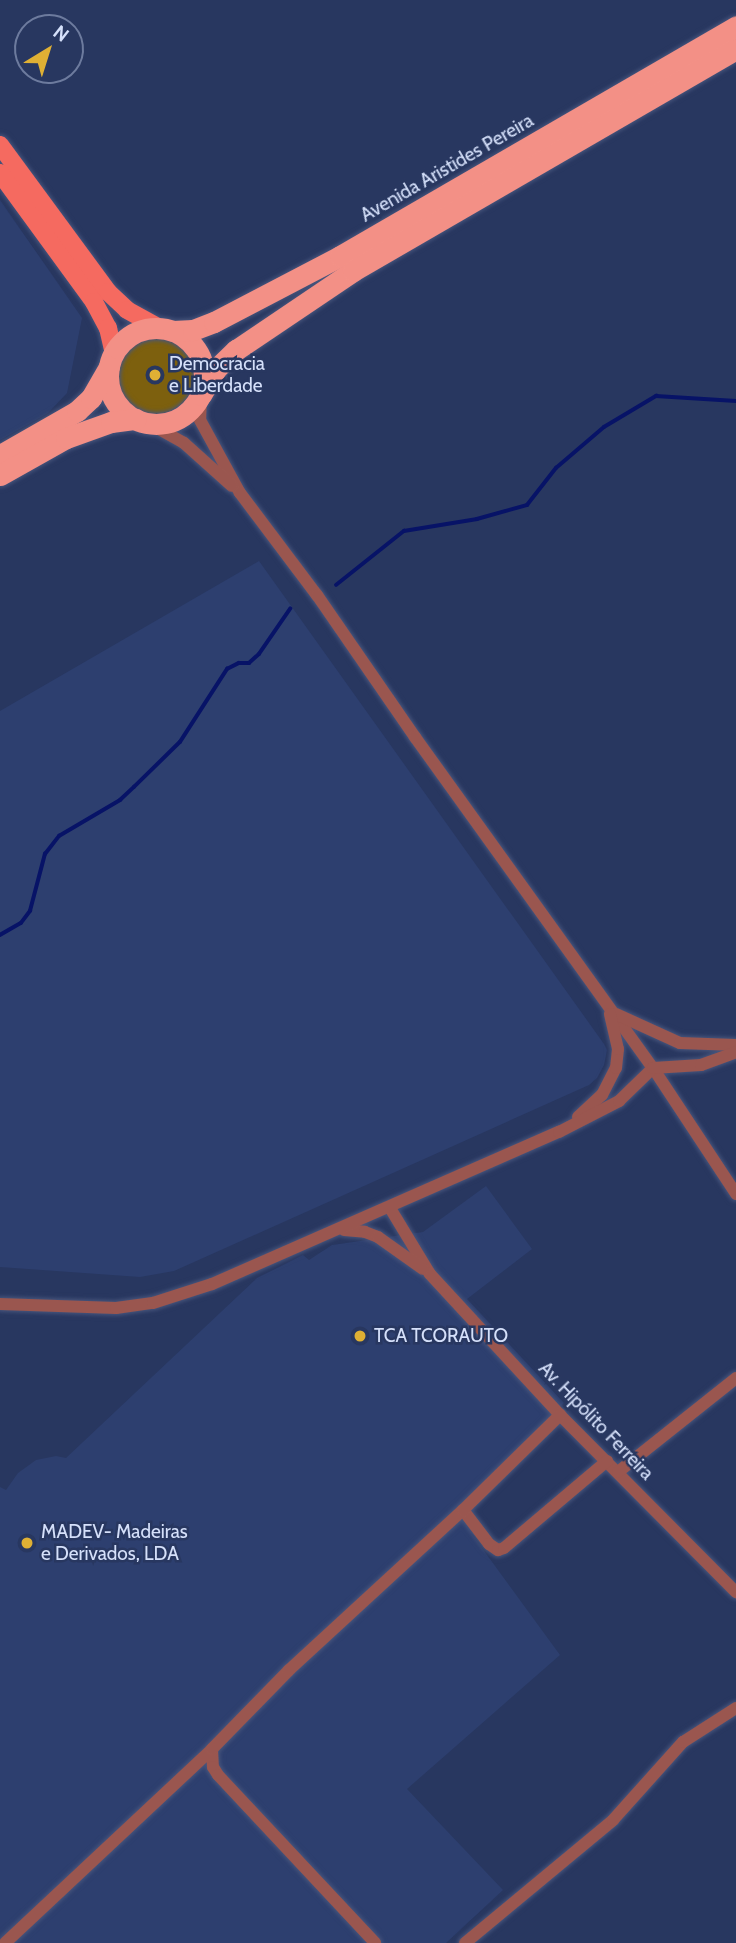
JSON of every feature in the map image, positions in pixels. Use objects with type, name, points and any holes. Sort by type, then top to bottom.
[{"type":"highway","name":"Avenida Aristides Pereira","points":[[166,329],[193,330],[214,322],[340,256],[736,26]]},
{"type":"highway","points":[[0,475],[66,438],[111,422],[179,419],[192,409],[216,369],[236,350],[353,271],[736,49]]},
{"type":"highway","points":[[0,455],[77,411],[91,398],[111,360],[133,334],[166,329],[186,338],[197,350],[203,364],[205,379],[201,395]]},
{"type":"highway","points":[[111,360],[109,383],[114,398],[123,410],[143,421]]},
{"type":"main road","points":[[0,145],[108,292],[127,310],[166,329]]},
{"type":"main road","points":[[0,173],[94,302],[108,328],[111,360]]},
{"type":"street","points":[[201,395],[200,420],[240,493],[317,595],[609,1010],[653,1068],[736,1194]]},
{"type":"street","points":[[143,421],[184,443],[240,493]]},
{"type":"street","points":[[609,1010],[638,1026],[680,1042],[736,1045]]},
{"type":"street","points":[[559,1132],[594,1103],[610,1082],[618,1049],[609,1010]]},
{"type":"street","points":[[0,1304],[84,1309],[153,1303],[212,1284],[559,1132],[619,1101],[653,1068],[701,1065],[736,1052]]},
{"type":"street","points":[[390,1208],[430,1274]]},
{"type":"street","points":[[330,1233],[355,1230],[378,1237],[430,1274]]},
{"type":"street","name":"Av. Hipólito Ferreira","points":[[430,1274],[560,1415],[736,1592]]},
{"type":"street","points":[[618,1472],[736,1378]]},
{"type":"street","points":[[5,1943],[212,1749],[289,1670],[463,1510],[560,1415]]},
{"type":"street","points":[[463,1510],[489,1544],[498,1550],[504,1548],[607,1461]]},
{"type":"street","points":[[464,1943],[613,1820],[683,1742],[736,1708]]},
{"type":"street","points":[[212,1749],[213,1767],[218,1775],[375,1943]]},
{"type":"shaded area","points":[[0,200],[82,318],[67,393],[48,413],[0,440]]},
{"type":"shaded area","points":[[164,338],[177,344],[188,355],[194,368],[192,391],[177,408],[164,414],[148,414],[135,408],[120,391],[118,368],[124,355],[141,340]]},
{"type":"shaded area","points":[[259,561],[604,1044],[607,1050],[604,1065],[597,1078],[589,1085],[174,1271],[140,1277],[0,1267],[0,711]]},
{"type":"shaded area","points":[[486,1186],[532,1249],[467,1299],[564,1403],[460,1505],[500,1557],[471,1533],[560,1655],[407,1789],[503,1890],[446,1943],[0,1943],[0,1487],[6,1490],[18,1473],[36,1460],[56,1456],[66,1458],[257,1278],[303,1255],[309,1260],[332,1245],[423,1232]]},
{"type":"waterway","points":[[336,585],[404,531],[477,519],[527,505],[556,468],[604,427],[656,396],[736,401]]},
{"type":"waterway","points":[[0,935],[21,923],[30,911],[45,854],[59,836],[120,800],[180,742],[227,669],[239,663],[249,663],[259,654],[290,609]]},
{"type":"place","name":"Democracia e Liberdade","points":[[155,375]]},
{"type":"place","name":"TCA TCORAUTO","points":[[360,1336]]},
{"type":"place","name":"MADEV- Madeiras e Derivados, LDA","points":[[27,1543]]}]
